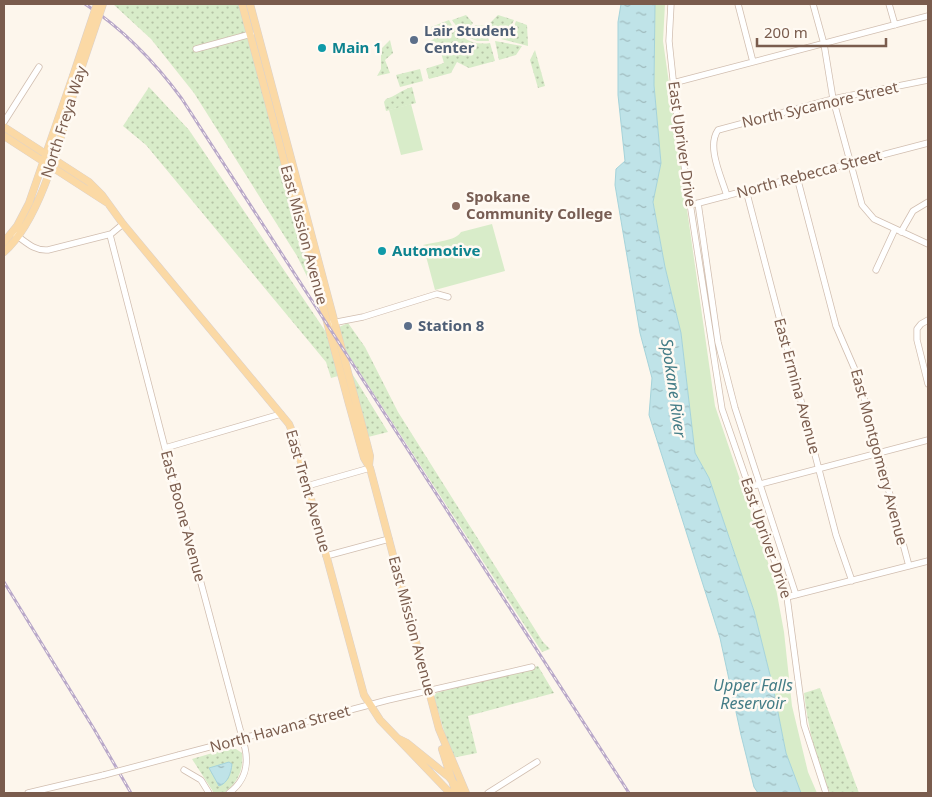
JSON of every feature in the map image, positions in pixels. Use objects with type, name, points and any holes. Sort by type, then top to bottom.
[{"type":"main road","name":"North Freya Way","points":[[15,235],[65,120],[75,77],[97,4]]},
{"type":"main road","name":"North Freya Way","points":[[48,159],[68,89],[75,77],[103,4]]},
{"type":"main road","name":"East Mission Avenue","points":[[242,4],[370,456],[370,467],[450,777],[456,793]]},
{"type":"main road","name":"East Mission Avenue","points":[[250,4],[331,323]]},
{"type":"main road","points":[[65,120],[63,116],[68,89]]},
{"type":"main road","name":"East Trent Avenue","points":[[4,127],[48,159]]},
{"type":"main road","name":"East Trent Avenue","points":[[4,136],[89,182],[102,195],[123,224],[281,414],[294,433],[360,683],[369,705],[380,720],[450,793]]},
{"type":"main road","points":[[4,242],[15,235]]},
{"type":"main road","points":[[4,252],[15,235]]},
{"type":"main road","name":"East Mission Avenue","points":[[439,729],[464,793]]},
{"type":"main road","name":"East Trent Avenue","points":[[399,739],[407,742],[450,777],[464,793]]},
{"type":"street","name":"East Upriver Drive","points":[[671,4],[669,41],[673,83],[690,205],[715,342],[796,594]]},
{"type":"street","points":[[738,4],[753,62]]},
{"type":"street","points":[[813,4],[824,44],[832,99],[862,204],[874,219],[928,244]]},
{"type":"street","points":[[889,4],[895,25]]},
{"type":"street","points":[[673,83],[928,16]]},
{"type":"street","points":[[196,49],[250,34]]},
{"type":"street","points":[[4,122],[39,68]]},
{"type":"street","name":"North Sycamore Street","points":[[726,196],[713,146],[714,135],[723,127],[832,99],[928,80]]},
{"type":"street","name":"North Rebecca Street","points":[[690,205],[928,143]]},
{"type":"street","name":"East Montgomery Avenue","points":[[796,177],[836,326],[860,379],[909,566]]},
{"type":"street","name":"East Ermina Avenue","points":[[746,190],[819,469],[852,581]]},
{"type":"street","points":[[902,232],[912,211],[928,202]]},
{"type":"street","name":"East Upriver Drive","points":[[698,203],[722,409],[787,597],[804,725],[826,793]]},
{"type":"street","points":[[15,235],[40,251],[110,235],[123,224]]},
{"type":"street","points":[[876,270],[895,229]]},
{"type":"street","name":"East Boone Avenue","points":[[110,235],[164,448],[243,738],[246,753],[246,770],[238,785],[230,793]]},
{"type":"street","points":[[331,323],[362,317],[437,294],[448,296]]},
{"type":"street","points":[[928,320],[917,329],[916,340],[928,384]]},
{"type":"street","points":[[164,448],[281,414]]},
{"type":"street","points":[[749,487],[928,440]]},
{"type":"street","points":[[307,486],[370,467]]},
{"type":"street","points":[[326,556],[389,539]]},
{"type":"street","points":[[787,597],[928,561]]},
{"type":"street","name":"North Havana Street","points":[[28,793],[369,705],[532,667]]},
{"type":"street","points":[[488,793],[537,762]]},
{"type":"street","points":[[184,770],[200,780],[209,793]]},
{"type":"green space","points":[[113,4],[239,4],[317,297],[297,256],[194,93],[151,39]]},
{"type":"green space","points":[[655,4],[665,4],[663,41],[715,406],[775,583],[784,632],[792,706],[808,772],[817,793],[801,793],[786,753],[773,687],[754,611],[709,478],[695,453],[681,333],[665,267],[653,201],[661,163],[654,85]]},
{"type":"green space","points":[[466,15],[473,23],[463,35],[452,20]]},
{"type":"green space","points":[[498,15],[514,20],[505,33],[493,38],[489,24]]},
{"type":"green space","points":[[449,20],[461,36],[471,42],[490,43],[495,61],[469,68],[457,62],[451,73],[429,79],[426,69],[444,63],[438,43],[431,45],[430,41],[434,39],[431,27]]},
{"type":"green space","points":[[516,21],[527,25],[528,46],[501,39],[513,29]]},
{"type":"green space","points":[[475,25],[486,26],[489,41],[477,41],[467,37]]},
{"type":"green space","points":[[390,40],[393,53],[385,60],[390,73],[377,76],[381,69],[381,49]]},
{"type":"green space","points":[[495,41],[522,46],[516,55],[499,60]]},
{"type":"green space","points":[[535,50],[545,86],[538,88],[530,60]]},
{"type":"green space","points":[[420,69],[423,81],[400,87],[396,75]]},
{"type":"green space","points":[[149,87],[189,130],[328,335],[338,376],[331,378],[326,362],[146,145],[123,126]]},
{"type":"green space","points":[[412,87],[416,103],[386,111],[384,102],[386,99]]},
{"type":"green space","points":[[411,104],[423,150],[401,155],[389,110]]},
{"type":"green space","points":[[492,224],[505,271],[435,290],[423,245],[450,239],[461,232]]},
{"type":"green space","points":[[348,323],[365,347],[398,412],[543,642],[550,649],[542,652],[344,348],[339,327]]},
{"type":"green space","points":[[348,367],[388,432],[368,437]]},
{"type":"green space","points":[[538,666],[554,693],[468,716],[477,753],[452,758],[434,697],[436,693]]},
{"type":"green space","points":[[820,688],[859,793],[830,793],[825,781],[813,744],[804,693]]},
{"type":"green space","points":[[233,747],[242,753],[242,765],[239,776],[224,793],[214,793],[192,759]]},
{"type":"water","name":"Upper Falls Reservoir","points":[[621,4],[655,4],[654,85],[661,163],[653,202],[665,267],[681,333],[695,453],[709,478],[754,611],[773,687],[786,753],[801,793],[758,793],[754,787],[720,638],[649,415],[652,378],[640,333],[615,185],[616,169],[625,161],[618,95],[618,22]]},
{"type":"water","points":[[229,762],[232,764],[230,774],[225,783],[219,786],[209,768]]},
{"type":"railway","points":[[85,4],[138,47],[182,99],[629,793]]},
{"type":"railway","points":[[4,582],[131,793]]},
{"type":"place","name":"Lair Student Center","points":[[414,40]]},
{"type":"place","name":"Main 1","points":[[322,48]]},
{"type":"place","name":"Spokane Community College","points":[[456,206]]},
{"type":"place","name":"Automotive","points":[[382,251]]},
{"type":"place","name":"Station 8","points":[[408,326]]},
{"type":"water label","name":"Spokane River","points":[[674,388]]}]
